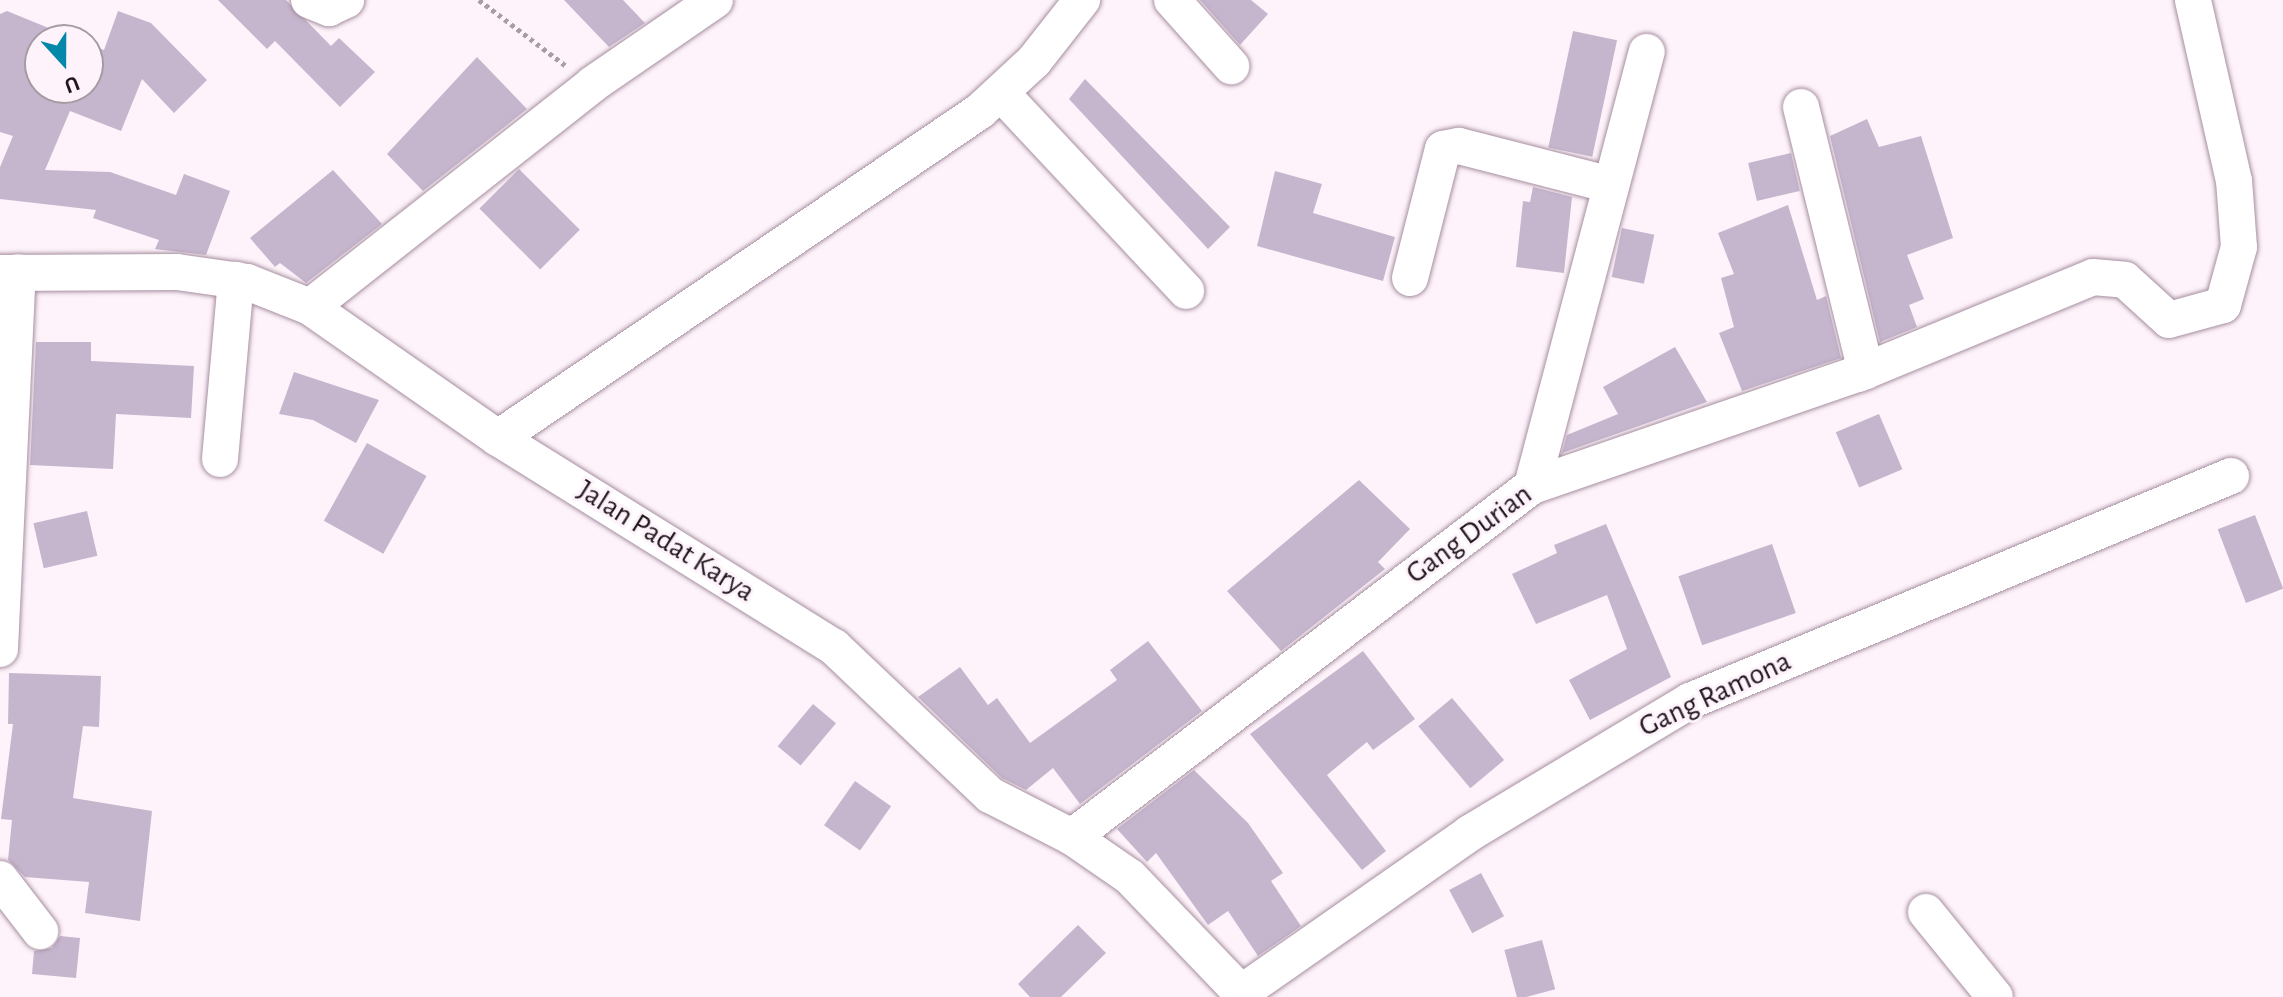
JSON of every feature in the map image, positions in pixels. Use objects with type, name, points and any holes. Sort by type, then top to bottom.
[{"type":"street","points":[[309,0],[329,8],[346,0]]},
{"type":"street","points":[[310,307],[593,84],[715,0]]},
{"type":"street","points":[[498,438],[1001,93],[1082,0]]},
{"type":"street","points":[[1172,0],[1231,66]]},
{"type":"street","name":"Gang Durian","points":[[1072,837],[1532,486],[1866,371],[2016,308],[2104,277],[2133,286],[2169,320],[2223,305],[2239,247],[2234,181],[2193,0]]},
{"type":"street","points":[[1532,486],[1647,52]]},
{"type":"street","points":[[1001,93],[1186,291]]},
{"type":"street","points":[[1801,107],[1866,371]]},
{"type":"street","points":[[1410,278],[1443,149],[1459,146],[1611,185]]},
{"type":"street","points":[[0,649],[9,272]]},
{"type":"street","name":"Jalan Padat Karya","points":[[9,272],[177,272],[236,280],[310,307],[498,438],[834,647],[990,795],[1072,837],[1130,877],[1243,995]]},
{"type":"street","points":[[220,459],[236,280]]},
{"type":"street","name":"Gang Ramona","points":[[1243,995],[1470,833],[1690,701],[2231,476]]},
{"type":"street","points":[[0,879],[40,931]]},
{"type":"street","points":[[1926,912],[1995,997]]},
{"type":"path","points":[[479,0],[593,84]]},
{"type":"building","points":[[218,0],[286,0],[331,46],[339,38],[375,72],[340,107],[275,41],[267,49]]},
{"type":"building","points":[[564,0],[623,0],[645,23],[609,47]]},
{"type":"building","points":[[1200,0],[1251,0],[1268,14],[1240,45]]},
{"type":"building","points":[[7,11],[39,24],[24,24],[24,104],[104,104],[104,50],[118,11],[151,23],[207,80],[174,113],[142,79],[121,131],[70,111],[45,170],[110,172],[176,195],[184,174],[230,191],[206,255],[155,249],[159,240],[93,218],[96,210],[0,199],[0,167],[13,136],[0,132],[0,14]]},
{"type":"building","points":[[1573,31],[1617,40],[1592,157],[1548,147]]},
{"type":"building","points":[[477,57],[527,109],[423,191],[387,154]]},
{"type":"building","points":[[1085,79],[1230,227],[1208,249],[1069,99]]},
{"type":"building","points":[[1867,119],[1879,147],[1921,136],[1953,238],[1907,255],[1924,299],[1909,305],[1917,327],[1880,342],[1830,136]]},
{"type":"building","points":[[1791,153],[1800,191],[1757,201],[1748,163]]},
{"type":"building","points":[[519,169],[580,230],[540,269],[479,209]]},
{"type":"building","points":[[333,170],[382,224],[306,283],[280,263],[275,267],[250,238]]},
{"type":"building","points":[[1275,171],[1322,184],[1313,213],[1395,237],[1383,281],[1257,246]]},
{"type":"building","points":[[1533,187],[1572,197],[1564,273],[1516,267],[1523,201],[1530,202]]},
{"type":"building","points":[[1788,205],[1817,300],[1826,296],[1841,358],[1742,391],[1719,333],[1734,327],[1721,278],[1734,274],[1718,233]]},
{"type":"building","points":[[1622,228],[1654,235],[1644,284],[1612,277]]},
{"type":"building","points":[[36,342],[91,342],[91,361],[194,366],[191,418],[116,414],[113,469],[30,465]]},
{"type":"building","points":[[1675,347],[1707,402],[1562,453],[1567,435],[1618,414],[1603,387]]},
{"type":"building","points":[[294,372],[379,400],[356,443],[313,420],[279,414]]},
{"type":"building","points":[[1879,414],[1902,469],[1859,488],[1836,432]]},
{"type":"building","points":[[367,443],[426,476],[383,554],[324,521]]},
{"type":"building","points":[[1359,480],[1410,529],[1378,562],[1385,569],[1281,651],[1227,591]]},
{"type":"building","points":[[87,511],[97,556],[44,568],[33,523]]},
{"type":"building","points":[[2255,515],[2283,589],[2246,603],[2218,529]]},
{"type":"building","points":[[1606,524],[1671,677],[1590,720],[1569,680],[1627,649],[1607,595],[1536,624],[1512,574],[1557,553],[1554,545]]},
{"type":"building","points":[[1772,544],[1796,613],[1702,645],[1678,576]]},
{"type":"building","points":[[1148,641],[1202,711],[1080,804],[1053,768],[1026,790],[1002,778],[918,697],[960,667],[988,705],[997,698],[1030,743],[1117,680],[1110,670]]},
{"type":"building","points":[[1363,651],[1415,719],[1373,750],[1367,742],[1327,775],[1386,851],[1362,870],[1250,734]]},
{"type":"building","points":[[9,673],[101,676],[99,727],[83,726],[73,798],[152,811],[140,921],[85,913],[89,882],[25,877],[8,860],[12,820],[1,819],[13,724],[8,724]]},
{"type":"building","points":[[1452,698],[1504,760],[1470,788],[1418,726]]},
{"type":"building","points":[[813,704],[836,723],[801,765],[778,746]]},
{"type":"building","points":[[1194,770],[1248,823],[1283,873],[1271,881],[1301,926],[1258,956],[1228,911],[1208,925],[1156,853],[1147,862],[1117,829]]},
{"type":"building","points":[[855,781],[891,806],[860,850],[824,825]]},
{"type":"building","points":[[1481,873],[1504,916],[1472,933],[1449,890]]},
{"type":"building","points":[[1078,925],[1106,953],[1061,997],[1030,997],[1018,984]]},
{"type":"building","points":[[60,936],[80,938],[76,978],[32,974],[34,951],[52,948]]},
{"type":"building","points":[[1542,940],[1555,989],[1517,997],[1504,950]]}]
